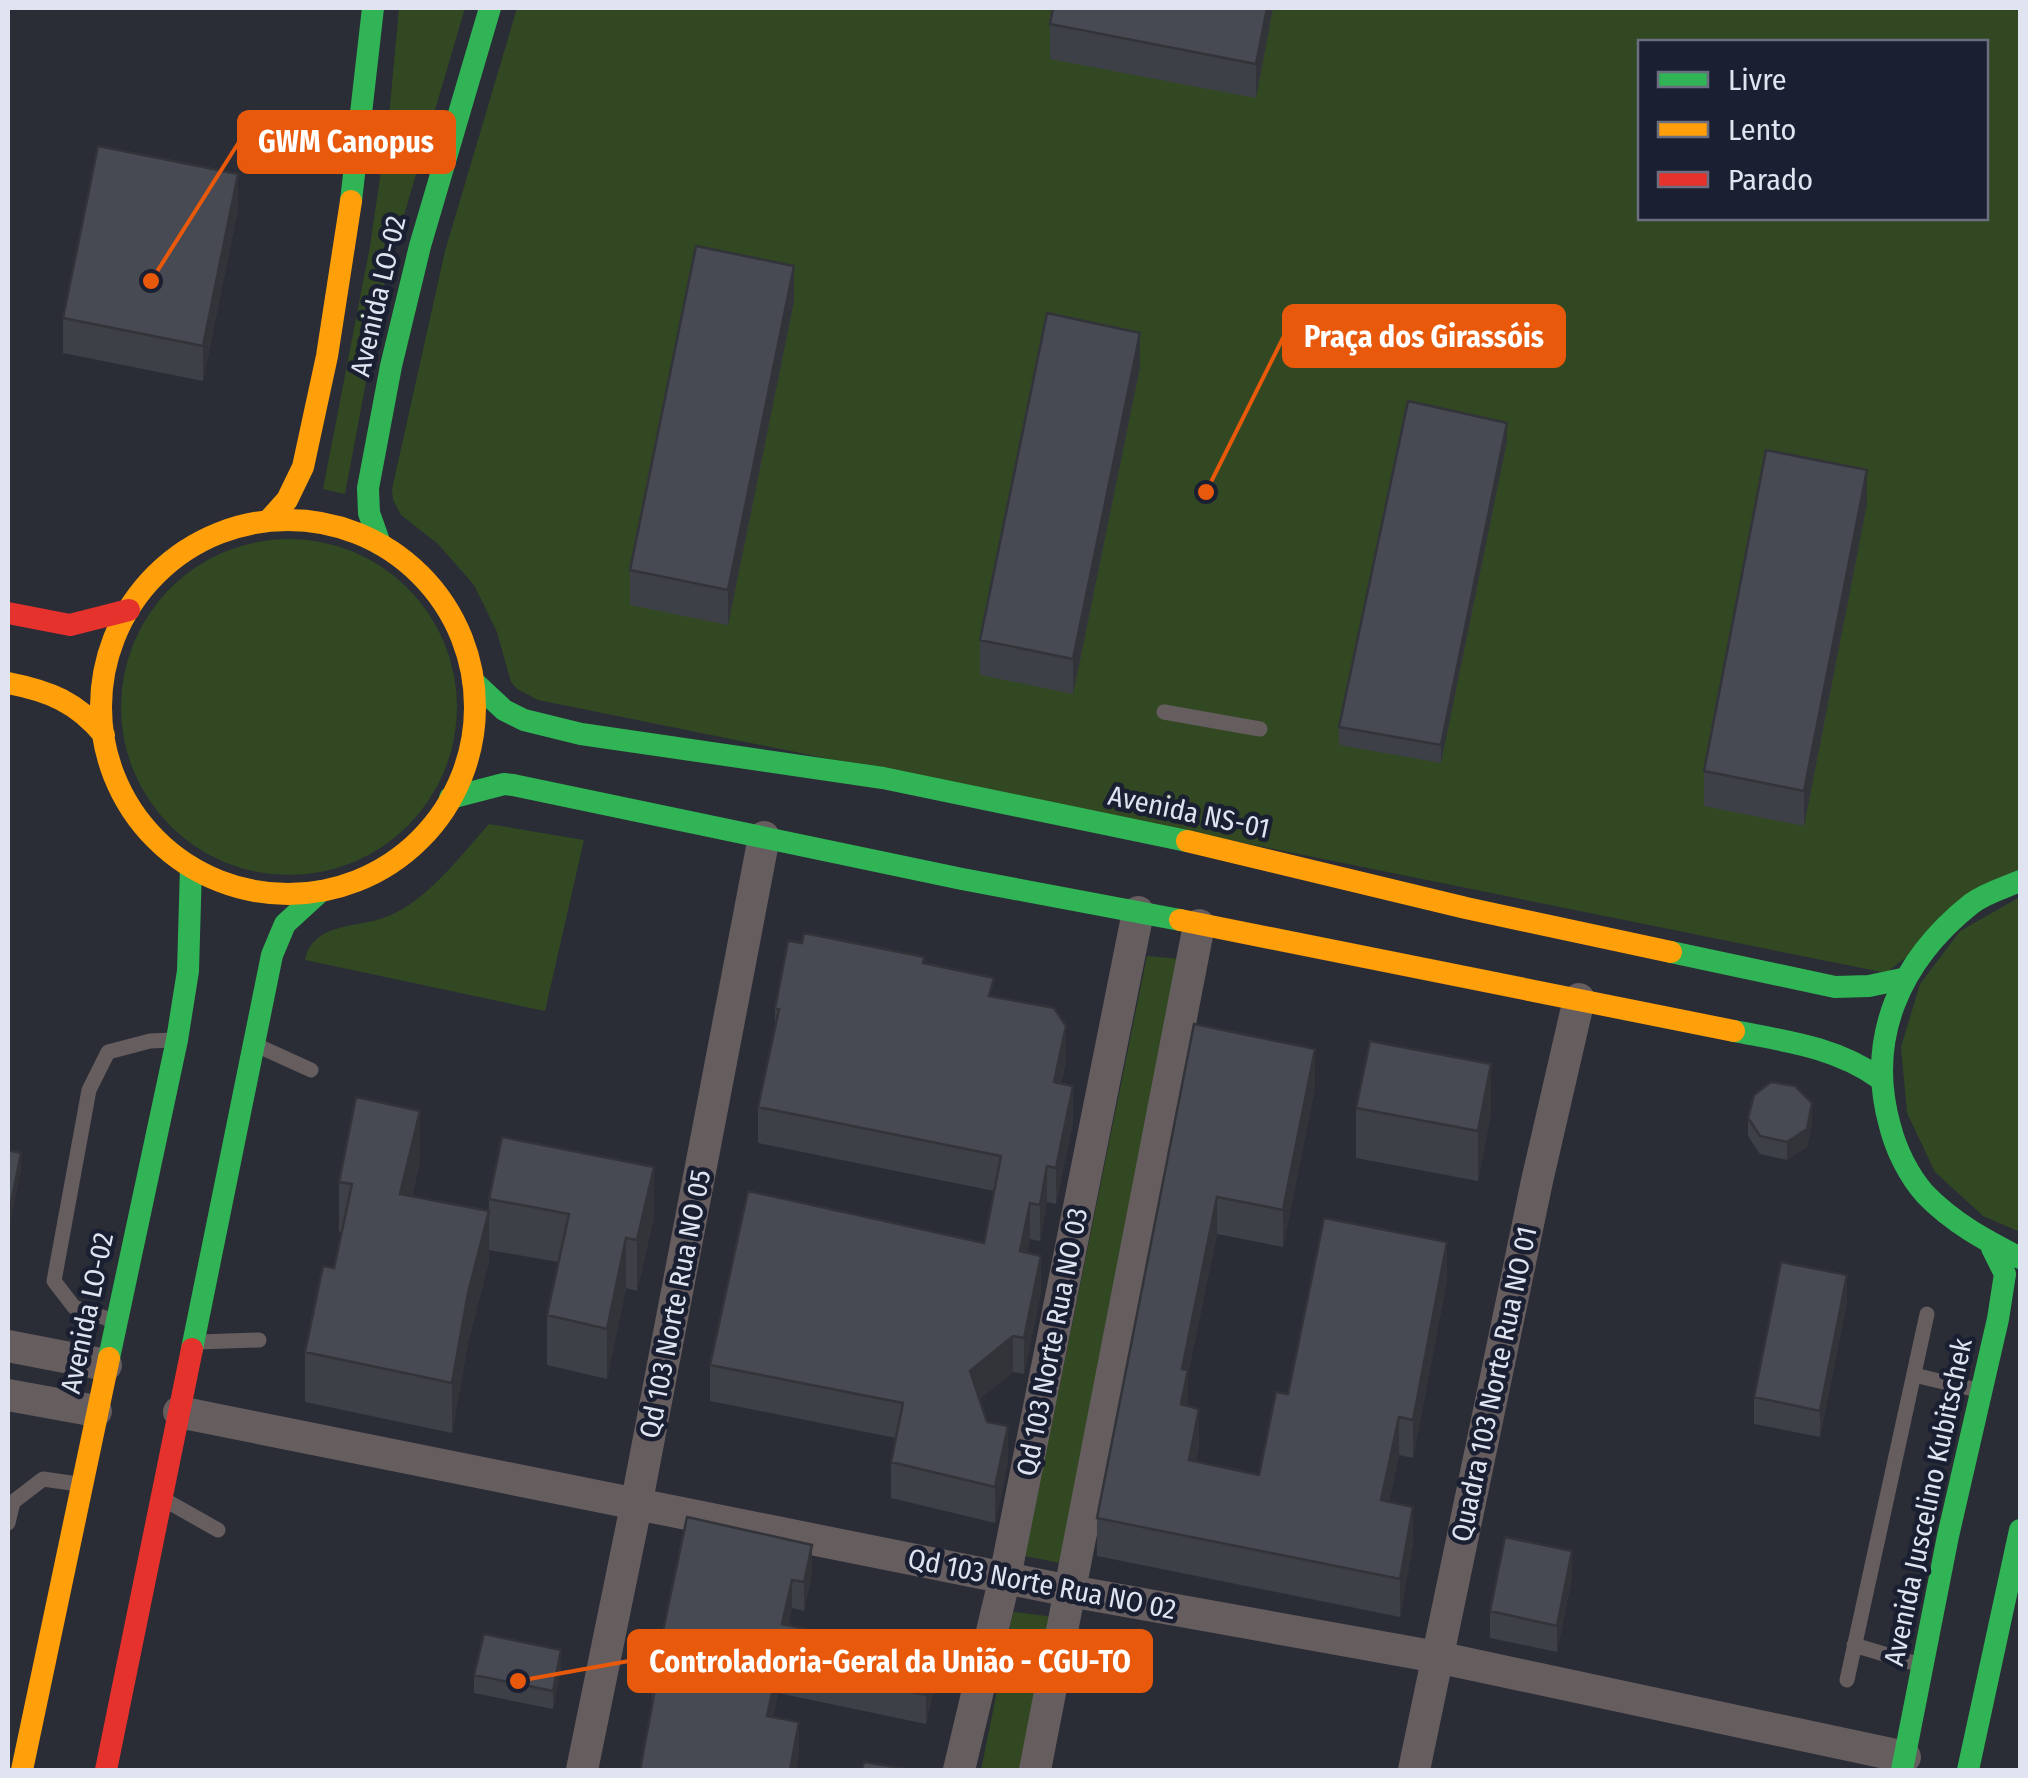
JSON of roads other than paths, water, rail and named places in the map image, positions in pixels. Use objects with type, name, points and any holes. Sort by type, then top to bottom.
[{"type":"main road","name":"Avenida LO-02","points":[[268,521],[288,500],[298,480],[327,356],[352,194],[373,8]]},
{"type":"main road","name":"Avenida LO-02","points":[[380,544],[369,513],[368,488],[402,316],[490,8]]},
{"type":"main road","points":[[268,521],[317,522],[353,531],[380,544],[410,565],[444,605],[464,645],[473,682],[472,734],[463,770],[450,798],[429,828],[402,855],[364,878],[320,891],[254,891],[191,867],[159,842],[128,804],[104,735],[105,674],[113,644],[129,610],[155,576],[188,549],[232,528],[268,521]]},
{"type":"main road","points":[[8,613],[70,625],[129,610]]},
{"type":"main road","name":"Avenida NS-01","points":[[473,682],[514,715],[581,734],[884,778],[1243,853],[1466,908],[1835,986],[1869,986],[1902,980]]},
{"type":"main road","points":[[8,683],[62,695],[86,712],[104,735]]},
{"type":"main road","points":[[450,798],[513,785],[962,880],[1819,1048],[1857,1062],[1880,1078]]},
{"type":"main road","name":"Avenida LO-02","points":[[22,1770],[177,1040],[188,972],[191,867]]},
{"type":"main road","points":[[2020,881],[1975,900],[1936,934],[1902,980],[1889,1008],[1880,1078],[1885,1117],[1908,1172],[1926,1196],[1962,1230],[1992,1248],[2020,1258]]},
{"type":"main road","points":[[106,1770],[278,937],[289,919],[320,891]]},
{"type":"main road","name":"Avenida Juscelino Kubitschek","points":[[1904,1764],[2005,1274],[1992,1248]]},
{"type":"main road","points":[[1968,1770],[1995,1686],[2020,1530]]},
{"type":"street","name":"Qd 103 Norte Rua NO 05","points":[[582,1770],[764,837]]},
{"type":"street","name":"Qd 103 Norte Rua NO 03","points":[[959,1770],[1006,1577],[1138,912]]},
{"type":"street","points":[[1036,1770],[1199,925]]},
{"type":"street","name":"Quadra 103 Norte Rua NO 01","points":[[1414,1770],[1578,999]]},
{"type":"street","points":[[8,1346],[106,1365]]},
{"type":"street","points":[[8,1395],[96,1411]]},
{"type":"street","name":"Qd 103 Norte Rua NO 02","points":[[179,1412],[636,1506],[1437,1657],[1904,1764]]},
{"type":"lane","points":[[1164,712],[1260,729]]},
{"type":"lane","points":[[115,1322],[74,1307],[54,1281],[89,1090],[108,1052],[150,1041],[177,1040]]},
{"type":"lane","points":[[254,1044],[312,1070]]},
{"type":"lane","points":[[1847,1680],[1927,1314]]},
{"type":"lane","points":[[194,1342],[259,1340]]},
{"type":"lane","points":[[1914,1375],[1982,1391]]},
{"type":"lane","points":[[8,1523],[13,1502],[43,1479],[82,1484]]},
{"type":"lane","points":[[161,1498],[218,1530]]},
{"type":"lane","points":[[1854,1646],[1923,1666]]},
{"type":"place","name":"GWM Canopus","points":[[151,281]]},
{"type":"place","name":"Praça dos Girassóis","points":[[1206,492]]},
{"type":"place","name":"Controladoria-Geral da União - CGU-TO","points":[[518,1681]]}]
